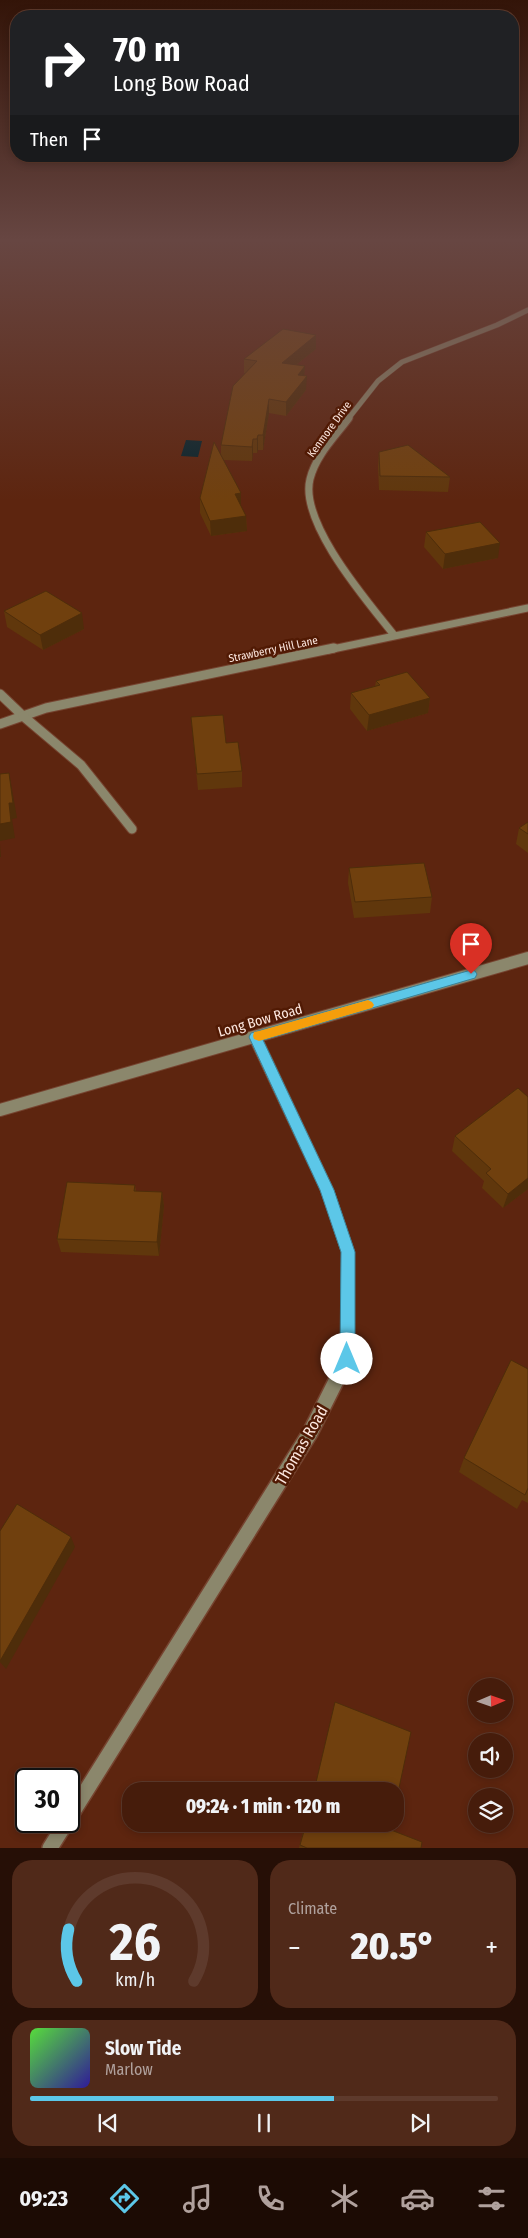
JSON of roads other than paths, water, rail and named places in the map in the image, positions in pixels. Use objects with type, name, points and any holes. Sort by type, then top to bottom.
[{"type":"street","name":"Kenmore Drive","points":[[394,635],[338,558],[314,518],[308,486],[314,465],[375,383],[386,373],[421,353],[490,328]]},
{"type":"street","name":"Strawberry Hill Lane","points":[[0,724],[56,706],[528,608]]},
{"type":"street","points":[[0,694],[81,765],[132,829]]},
{"type":"street","name":"Long Bow Road","points":[[0,1110],[528,958]]},
{"type":"street","name":"Thomas Road","points":[[80,1801],[310,1433],[347,1359],[348,1252],[327,1190],[255,1037]]},
{"type":"street","name":"Thomas Road","points":[[50,1848],[60,1833]]},
{"type":"water","points":[[186,440],[202,441],[198,457],[181,456]]}]
